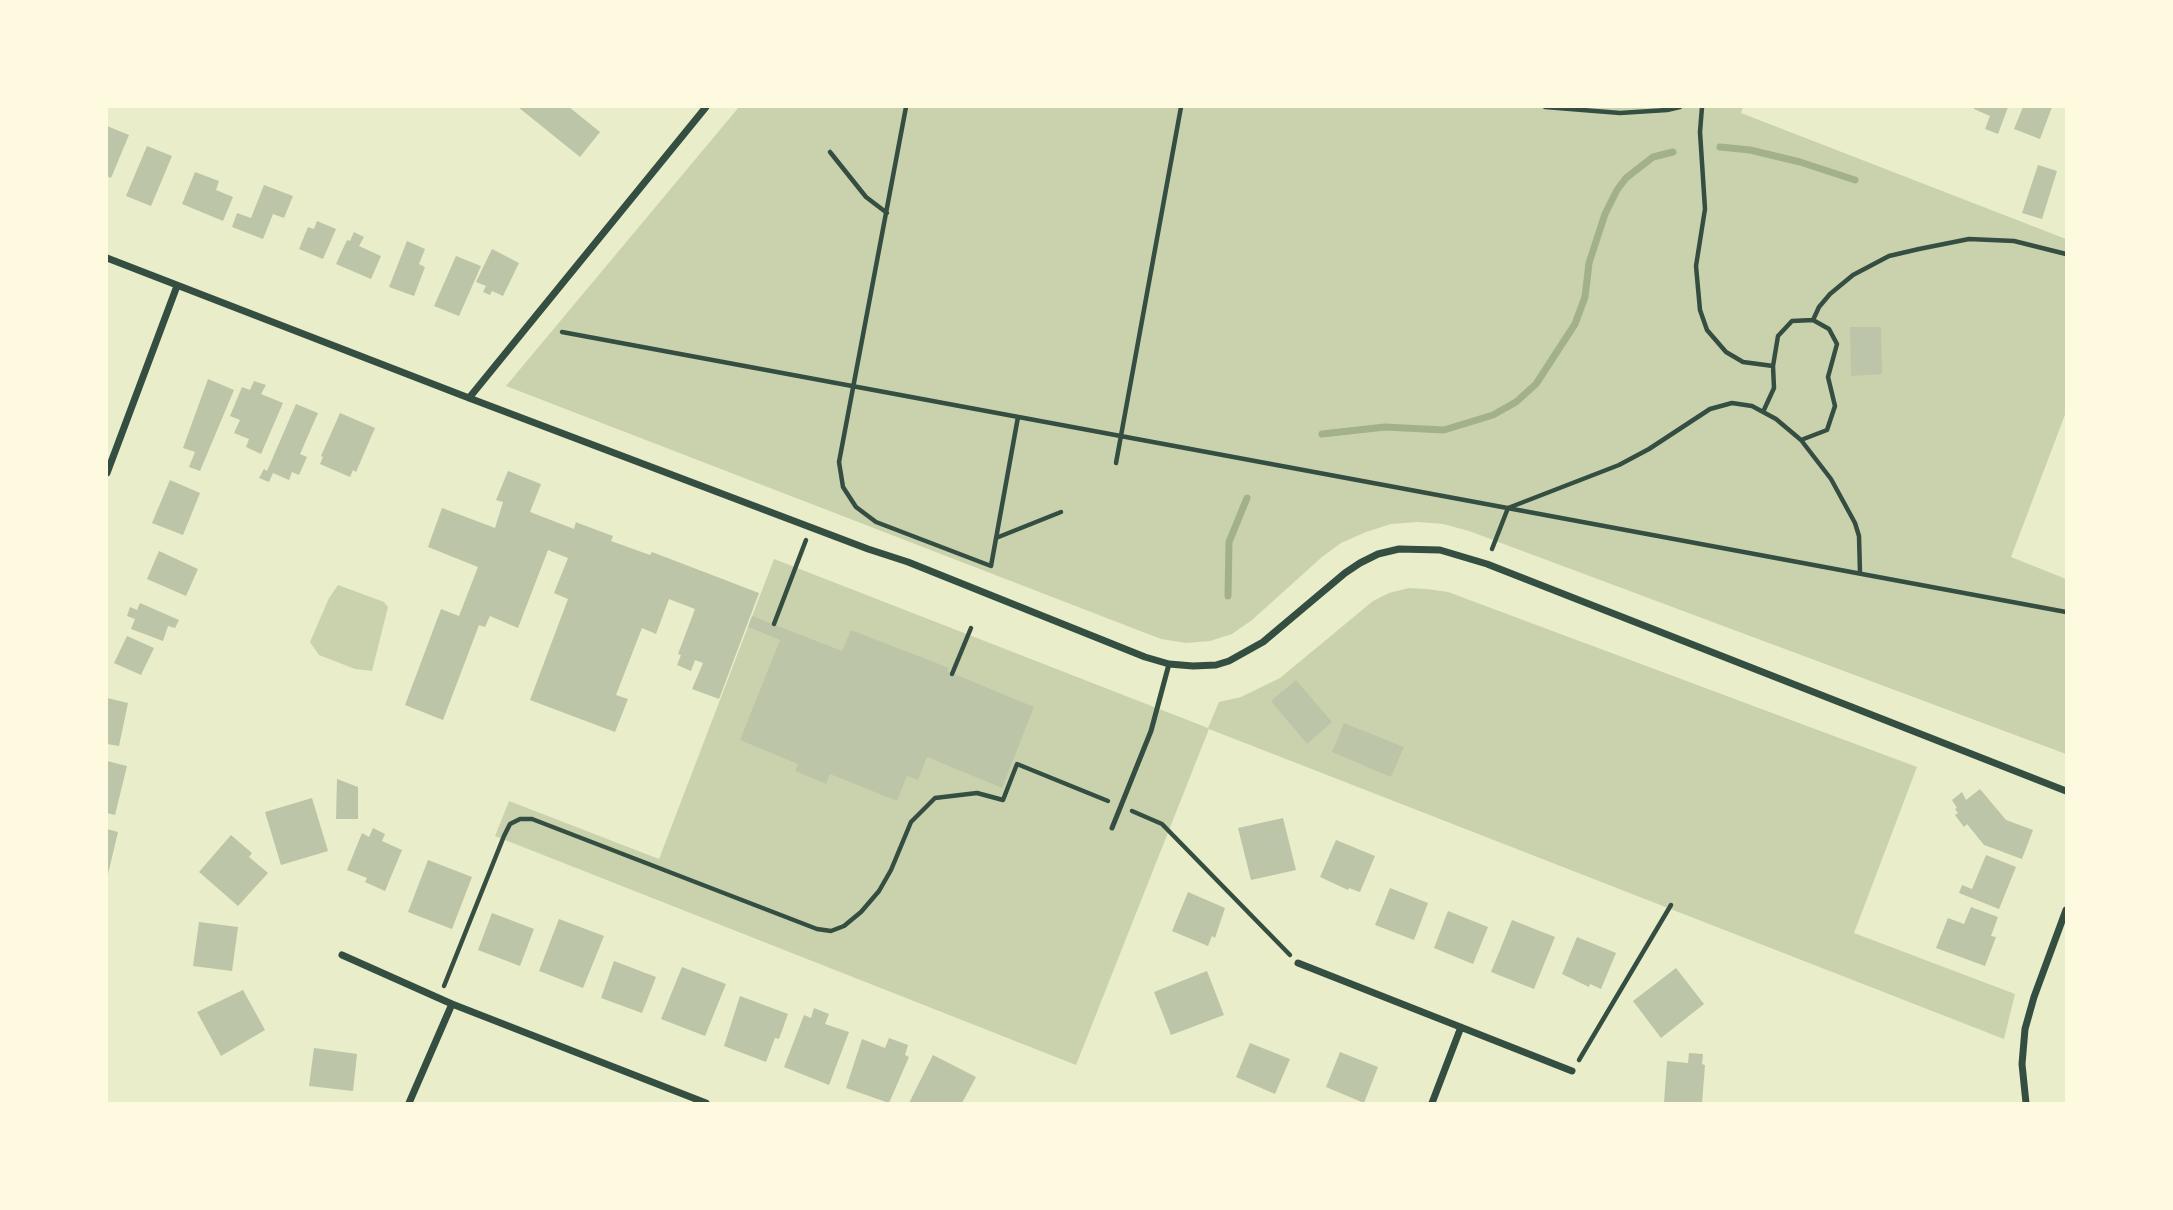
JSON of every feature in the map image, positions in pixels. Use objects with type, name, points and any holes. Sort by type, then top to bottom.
[{"type":"street","points":[[469,398],[706,107]]},
{"type":"street","points":[[107,258],[469,398],[973,587],[1144,657],[1169,664],[1216,665],[1229,661],[1263,642],[1360,563],[1378,554],[1399,549],[1440,550],[1499,569],[2066,791]]},
{"type":"street","points":[[107,473],[177,286]]},
{"type":"street","points":[[2026,1103],[2022,1064],[2025,1030],[2034,996],[2066,910]]},
{"type":"street","points":[[342,954],[439,999],[706,1103]]},
{"type":"street","points":[[1298,963],[1572,1071]]},
{"type":"street","points":[[410,1103],[452,1004]]},
{"type":"street","points":[[1432,1103],[1461,1027]]},
{"type":"lane","points":[[1112,828],[1151,731],[1169,664]]},
{"type":"path","points":[[906,107],[839,462],[843,486],[856,507],[876,522],[991,566],[1018,417]]},
{"type":"path","points":[[1116,463],[1181,107]]},
{"type":"path","points":[[1545,107],[1620,113],[1680,107]]},
{"type":"path","points":[[1702,107],[1700,132],[1705,209],[1696,267],[1700,310],[1707,330],[1726,352],[1743,362],[1773,366]]},
{"type":"path","points":[[830,152],[866,197],[887,213]]},
{"type":"path","points":[[1813,320],[1830,294],[1853,275],[1889,256],[1969,239],[2014,241],[2066,254]]},
{"type":"path","points":[[1763,412],[1773,388],[1777,336],[1791,321],[1813,320],[1829,329],[1837,344],[1828,377],[1835,406],[1827,430],[1801,440]]},
{"type":"path","points":[[562,332],[2066,612]]},
{"type":"path","points":[[1492,549],[1508,508],[1619,466],[1710,409],[1732,403],[1752,406],[1776,419],[1801,440],[1831,479],[1855,523],[1859,536],[1860,573]]},
{"type":"path","points":[[996,539],[1061,512]]},
{"type":"path","points":[[774,624],[810,527]]},
{"type":"path","points":[[953,674],[971,628]]},
{"type":"path","points":[[439,999],[503,835],[510,824],[520,819],[532,819],[817,929],[831,930],[844,926],[861,912],[879,891],[911,822],[934,798],[978,793],[1003,800],[1017,764],[1162,824],[1298,963]]},
{"type":"path","points":[[1572,1071],[1671,905]]},
{"type":"green space","points":[[739,107],[1743,107],[1741,113],[2066,239],[2066,412],[2011,557],[2066,579],[2066,754],[1469,531],[1443,524],[1391,524],[1341,543],[1232,634],[1210,641],[1186,643],[1161,639],[506,386]]},
{"type":"green space","points":[[774,559],[1208,728],[1219,702],[1241,697],[1280,678],[1373,601],[1409,588],[1448,592],[1917,767],[1854,933],[2015,994],[2004,1039],[1209,729],[1076,1065],[495,836],[509,801],[659,859]]},
{"type":"green space","points":[[338,585],[384,602],[388,607],[372,671],[355,669],[319,655],[310,642],[329,598]]},
{"type":"building","points":[[518,107],[569,107],[600,132],[580,157]]},
{"type":"building","points":[[2008,107],[1998,134],[1985,129],[1990,116],[1974,109]]},
{"type":"building","points":[[2023,107],[2052,107],[2040,139],[2014,129]]},
{"type":"building","points":[[107,126],[129,135],[111,178],[107,176]]},
{"type":"building","points":[[147,146],[172,156],[151,206],[126,196]]},
{"type":"building","points":[[2038,165],[2057,171],[2042,219],[2022,213]]},
{"type":"building","points":[[195,172],[219,181],[216,190],[233,197],[223,221],[182,204]]},
{"type":"building","points":[[264,185],[293,196],[284,218],[273,214],[263,239],[232,227],[237,213],[251,218]]},
{"type":"building","points":[[317,221],[336,229],[323,259],[299,249],[308,227],[314,229]]},
{"type":"building","points":[[354,232],[364,237],[359,246],[381,256],[371,279],[336,264],[347,240],[350,241]]},
{"type":"building","points":[[407,241],[425,249],[419,264],[425,267],[414,296],[389,287]]},
{"type":"building","points":[[492,249],[519,263],[503,296],[492,291],[490,295],[483,292],[486,286],[476,282]]},
{"type":"building","points":[[456,256],[481,266],[459,316],[434,306]]},
{"type":"building","points":[[1850,327],[1881,327],[1882,374],[1851,376]]},
{"type":"building","points":[[208,379],[234,390],[200,471],[189,467],[195,452],[183,448]]},
{"type":"building","points":[[254,381],[266,385],[261,394],[283,403],[261,454],[246,447],[249,439],[234,433],[240,420],[230,416],[242,387],[250,390]]},
{"type":"building","points":[[296,404],[318,413],[300,454],[307,457],[299,475],[292,472],[289,480],[273,473],[269,482],[259,478],[264,469],[267,471]]},
{"type":"building","points":[[340,413],[375,428],[356,472],[353,470],[350,477],[320,464]]},
{"type":"building","points":[[508,471],[541,484],[530,512],[574,529],[576,522],[613,536],[611,541],[650,555],[652,552],[759,593],[719,699],[692,689],[703,663],[695,660],[691,671],[677,665],[681,655],[678,654],[695,609],[669,599],[656,634],[642,628],[616,695],[628,699],[615,732],[530,700],[568,599],[554,593],[568,558],[548,550],[518,628],[490,616],[485,627],[479,625],[443,720],[405,705],[441,609],[459,616],[478,567],[428,547],[442,508],[495,528],[503,502],[496,500]]},
{"type":"building","points":[[170,480],[200,493],[183,535],[152,523]]},
{"type":"building","points":[[159,551],[198,569],[186,596],[147,579]]},
{"type":"building","points":[[140,603],[179,620],[175,628],[168,626],[163,641],[131,629],[135,619],[127,616],[130,607],[137,610]]},
{"type":"building","points":[[752,616],[842,651],[851,630],[949,668],[947,671],[1034,707],[1002,788],[927,757],[918,780],[907,776],[897,801],[830,774],[826,784],[795,771],[798,764],[740,740],[780,640],[748,627]]},
{"type":"building","points":[[127,636],[154,648],[141,675],[114,663]]},
{"type":"building","points":[[1296,680],[1332,722],[1307,744],[1271,701]]},
{"type":"building","points":[[107,698],[128,703],[119,746],[107,744]]},
{"type":"building","points":[[1344,723],[1404,747],[1391,777],[1332,752]]},
{"type":"building","points":[[107,761],[127,766],[115,815],[107,813]]},
{"type":"building","points":[[337,779],[358,787],[358,819],[336,819]]},
{"type":"building","points":[[1980,789],[2006,820],[2033,830],[2022,859],[1984,845],[1967,824],[1964,827],[1955,815],[1958,813],[1955,809],[1957,808],[1952,800],[1962,792],[1966,800]]},
{"type":"building","points":[[312,798],[328,851],[281,865],[265,812]]},
{"type":"building","points":[[1283,818],[1296,870],[1251,880],[1238,828]]},
{"type":"building","points":[[373,828],[385,834],[382,841],[402,850],[385,891],[365,882],[367,878],[347,870],[362,833],[369,837]]},
{"type":"building","points":[[107,829],[118,832],[108,874],[107,873]]},
{"type":"building","points":[[231,835],[252,853],[249,857],[268,873],[238,906],[199,872]]},
{"type":"building","points":[[1336,840],[1375,856],[1360,892],[1349,888],[1348,890],[1320,877]]},
{"type":"building","points":[[1986,855],[2016,867],[1999,909],[1959,893],[1962,885],[1972,889]]},
{"type":"building","points":[[428,860],[472,877],[452,929],[408,912]]},
{"type":"building","points":[[1390,888],[1428,903],[1414,940],[1375,925]]},
{"type":"building","points":[[1188,892],[1225,908],[1215,938],[1212,936],[1208,946],[1172,931]]},
{"type":"building","points":[[1971,907],[1998,917],[1991,936],[1996,937],[1985,966],[1936,948],[1948,918],[1964,924]]},
{"type":"building","points":[[1448,911],[1488,927],[1473,964],[1434,948]]},
{"type":"building","points":[[492,913],[534,929],[520,966],[478,950]]},
{"type":"building","points":[[559,919],[604,936],[583,988],[539,971]]},
{"type":"building","points":[[1512,920],[1555,937],[1534,989],[1491,972]]},
{"type":"building","points":[[199,922],[238,927],[232,971],[193,966]]},
{"type":"building","points":[[1577,937],[1616,953],[1601,989],[1590,984],[1589,987],[1562,974]]},
{"type":"building","points":[[614,961],[656,977],[642,1013],[601,998]]},
{"type":"building","points":[[682,967],[726,984],[705,1036],[661,1019]]},
{"type":"building","points":[[1676,968],[1704,1004],[1661,1038],[1633,1001]]},
{"type":"building","points":[[1207,971],[1224,1015],[1171,1035],[1154,992]]},
{"type":"building","points":[[243,990],[265,1030],[221,1056],[197,1012]]},
{"type":"building","points":[[740,996],[788,1014],[779,1039],[775,1038],[766,1062],[724,1046]]},
{"type":"building","points":[[814,1008],[829,1014],[825,1024],[849,1032],[829,1085],[784,1067],[804,1015],[811,1018]]},
{"type":"building","points":[[889,1038],[908,1045],[905,1055],[909,1057],[889,1103],[846,1088],[862,1039],[885,1048]]},
{"type":"building","points":[[1250,1043],[1290,1059],[1275,1094],[1236,1077]]},
{"type":"building","points":[[314,1048],[357,1054],[353,1091],[309,1086]]},
{"type":"building","points":[[1340,1052],[1378,1067],[1364,1103],[1326,1087]]},
{"type":"building","points":[[1689,1053],[1703,1054],[1702,1064],[1705,1065],[1702,1103],[1664,1103],[1667,1061],[1688,1063]]},
{"type":"building","points":[[933,1055],[976,1077],[962,1103],[909,1103]]},
{"type":"waterway","points":[[1720,147],[1750,150],[1800,162],[1855,180]]},
{"type":"waterway","points":[[1322,434],[1385,427],[1444,430],[1493,415],[1516,402],[1536,384],[1575,324],[1585,297],[1589,263],[1605,214],[1617,190],[1626,178],[1653,157],[1673,152]]},
{"type":"waterway","points":[[1228,596],[1229,542],[1247,498]]}]
